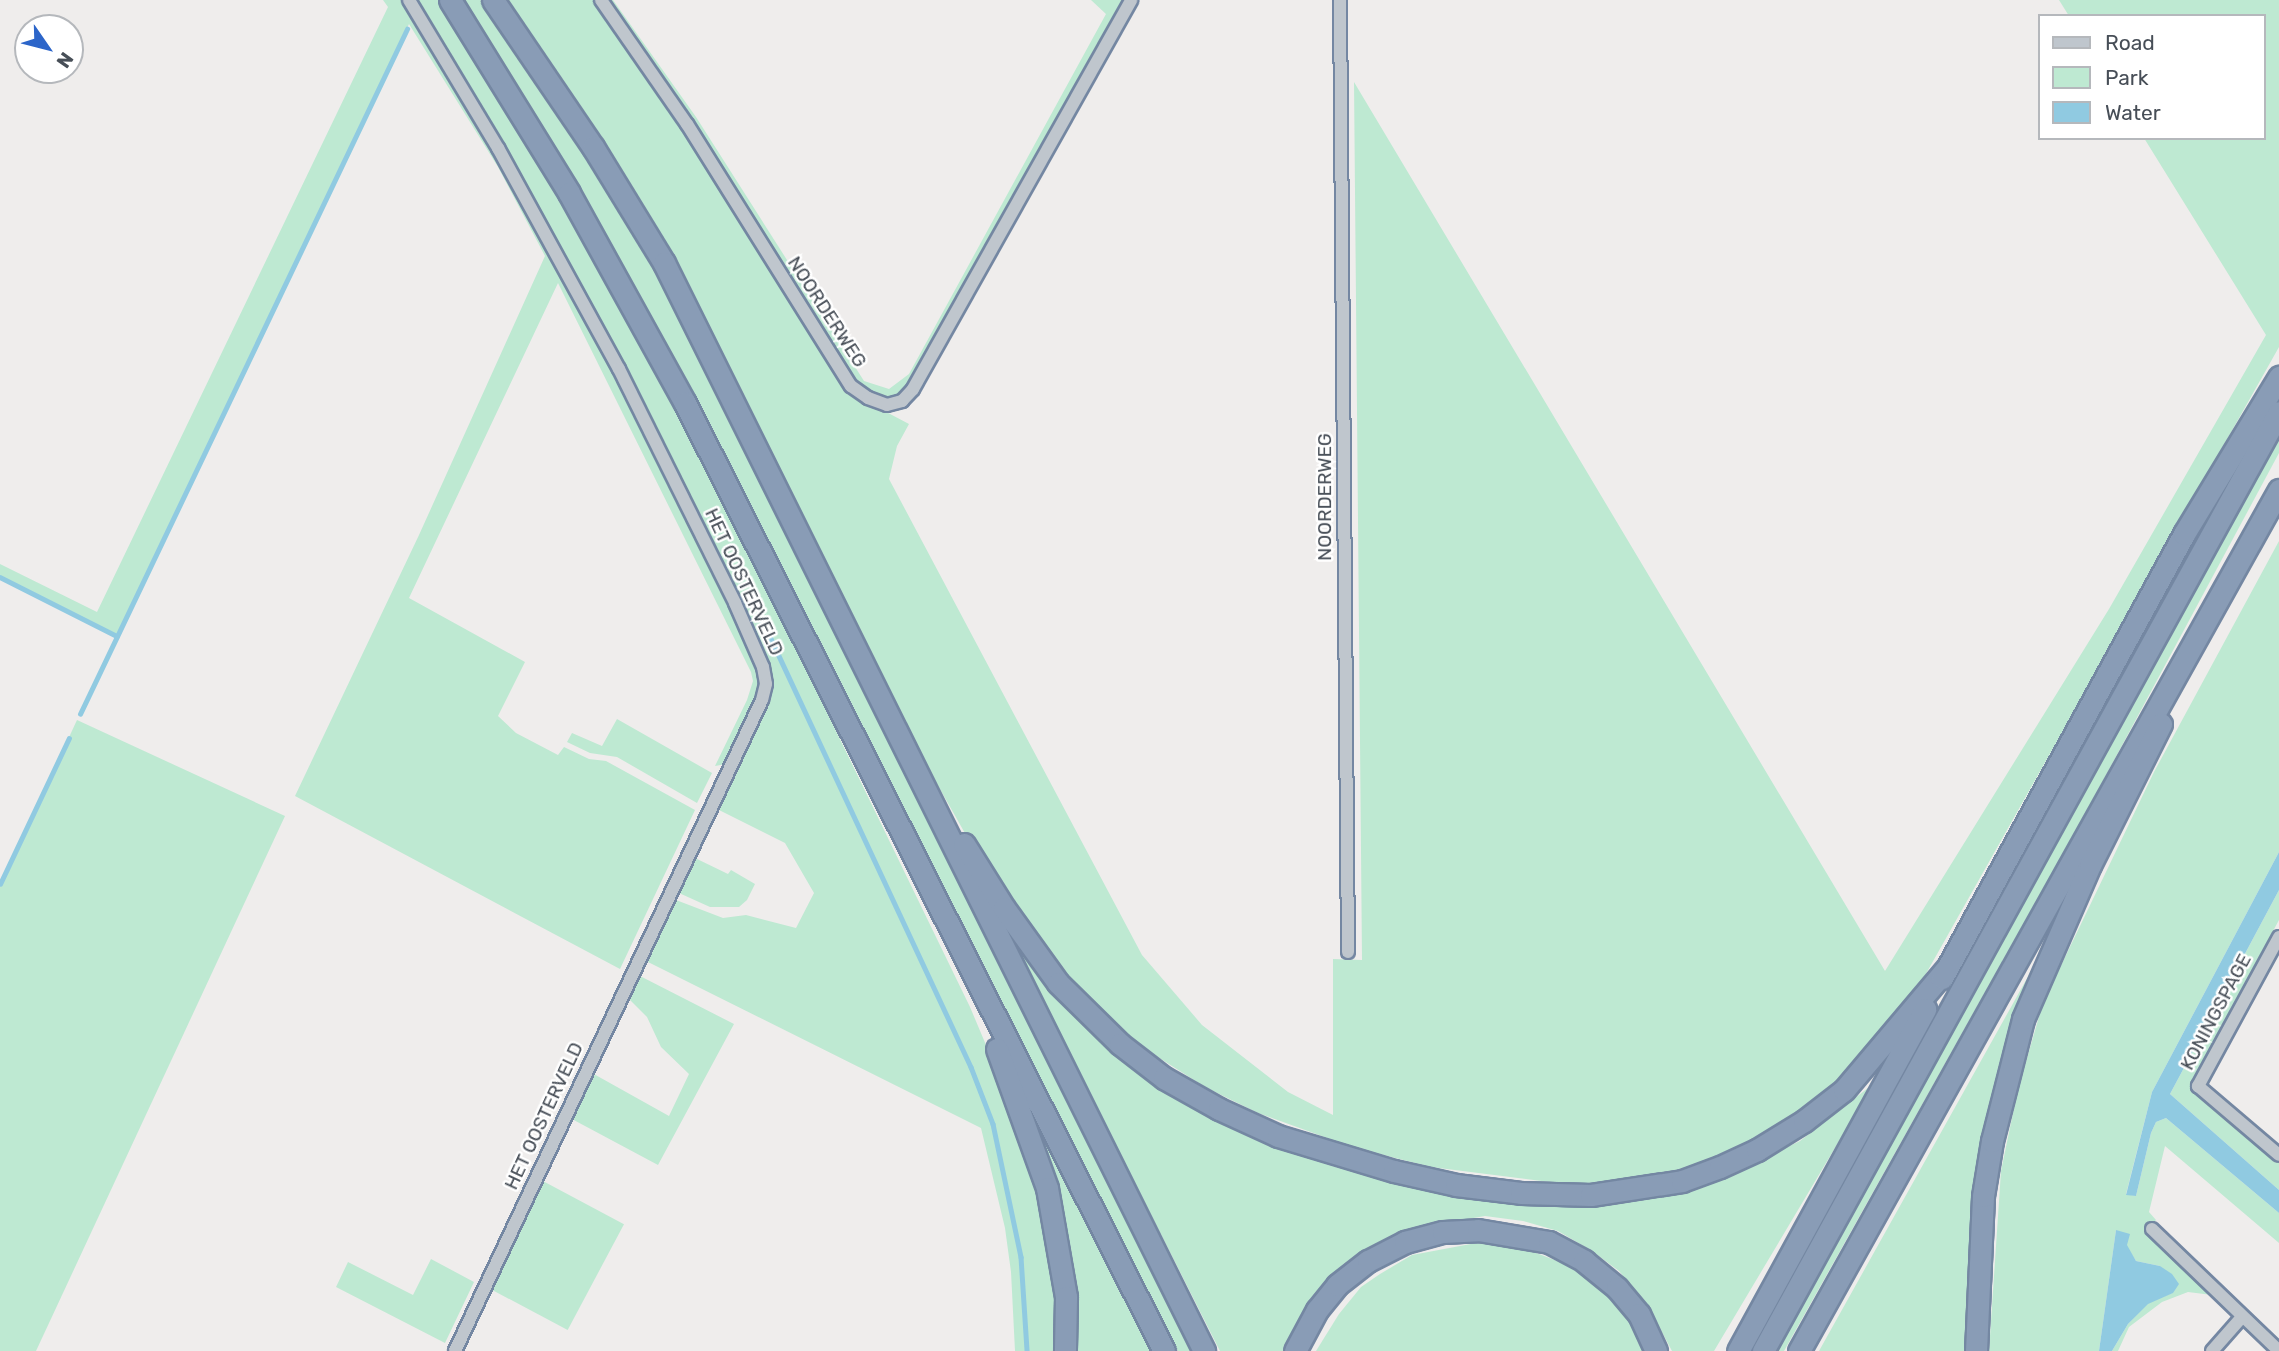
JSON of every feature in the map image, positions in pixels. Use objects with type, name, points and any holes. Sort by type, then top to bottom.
[{"type":"highway","points":[[450,0],[544,151],[660,355],[827,682],[964,961],[1164,1351]]},
{"type":"highway","points":[[494,0],[593,147],[664,263],[1204,1351]]},
{"type":"highway","points":[[1738,1351],[2184,534],[2279,377]]},
{"type":"highway","points":[[1763,1351],[2279,412]]},
{"type":"highway","points":[[1798,1351],[2279,490]]},
{"type":"highway","points":[[1976,1351],[1983,1196],[1992,1141],[2023,1018],[2090,865],[2148,753],[2208,616]]},
{"type":"highway","points":[[910,763],[1034,953],[1084,1011],[1120,1044],[1188,1093],[1278,1136],[1354,1160],[1456,1185],[1557,1195],[1618,1192],[1682,1181],[1732,1161],[1804,1121],[1844,1090],[1948,967]]},
{"type":"highway","points":[[964,961],[1047,1188],[1066,1297],[1065,1351]]},
{"type":"highway","points":[[1295,1351],[1317,1310],[1338,1286],[1368,1261],[1405,1242],[1443,1232],[1478,1230],[1549,1242],[1584,1261],[1617,1288],[1639,1314],[1656,1351]]},
{"type":"street","name":"HET OOSTERVELD","points":[[409,0],[480,115],[619,369],[735,603],[763,667],[766,684],[762,700],[455,1351]]},
{"type":"street","name":"NOORDERWEG","points":[[601,0],[700,144],[851,386],[868,398],[887,405],[902,401],[913,390],[1131,0]]},
{"type":"street","name":"NOORDERWEG","points":[[1340,0],[1348,952]]},
{"type":"street","name":"KONINGSPAGE","points":[[2278,940],[2198,1086],[2279,1155]]},
{"type":"street","points":[[2152,1229],[2279,1351]]},
{"type":"street","points":[[2212,1351],[2242,1317]]},
{"type":"green space","points":[[383,0],[405,0],[551,251],[675,490],[760,669],[759,696],[726,764],[715,766],[747,700],[753,681],[751,672],[558,283],[409,598],[525,662],[498,716],[516,733],[558,755],[564,747],[589,759],[606,761],[695,810],[620,969],[295,796],[419,535],[545,256],[498,167],[409,24],[116,637],[0,579],[0,564],[97,612],[388,7]]},
{"type":"green space","points":[[415,0],[446,0],[669,387],[970,1007],[1010,1102],[1039,1194],[1055,1294],[1057,1351],[1015,1351],[1011,1272],[1005,1228],[981,1128],[648,962],[676,900],[723,918],[746,915],[796,928],[814,893],[785,843],[717,809],[770,680],[507,154]]},
{"type":"green space","points":[[457,0],[486,0],[568,117],[653,260],[1200,1351],[1178,1351],[1061,1137],[820,650]]},
{"type":"green space","points":[[502,0],[596,0],[683,125],[856,396],[909,424],[897,446],[889,479],[1142,955],[1202,1025],[1288,1092],[1333,1115],[1333,959],[1362,960],[1354,82],[1885,971],[2109,609],[2266,335],[2145,140],[2265,140],[2265,14],[2068,14],[2059,0],[2279,0],[2279,347],[1923,979],[1879,1048],[1793,1118],[1754,1141],[1689,1167],[1629,1181],[1565,1184],[1431,1167],[1352,1147],[1258,1113],[1205,1087],[1150,1052],[1086,1001],[1055,966],[979,858],[919,752],[683,283],[621,172]]},
{"type":"green space","points":[[605,0],[613,0],[696,117],[864,381],[889,389],[909,374],[1106,14],[1091,0],[1126,0],[911,380],[900,393],[887,399],[859,387]]},
{"type":"green space","points":[[2279,431],[2279,453],[2090,805],[1784,1351],[1774,1351]]},
{"type":"green space","points":[[2279,541],[2279,852],[2152,1092],[2126,1194],[2136,1196],[2151,1133],[2156,1122],[2166,1118],[2279,1213],[2279,1243],[2165,1146],[2149,1212],[2156,1220],[2148,1229],[2212,1295],[2188,1292],[2162,1302],[2129,1327],[2118,1351],[2112,1351],[2128,1324],[2148,1303],[2172,1293],[2160,1266],[2136,1261],[2116,1230],[2099,1351],[1989,1351],[2001,1171],[2018,1089],[2043,1003],[2154,772]]},
{"type":"green space","points":[[617,719],[712,773],[697,803],[617,757],[590,753],[567,742],[572,733],[602,746]]},
{"type":"green space","points":[[77,720],[285,816],[36,1351],[0,1351],[0,886]]},
{"type":"green space","points":[[695,858],[728,874],[731,870],[755,884],[747,900],[739,907],[710,907],[679,893]]},
{"type":"green space","points":[[2279,890],[2279,920],[2190,1084],[2279,1161],[2279,1190],[2170,1094]]},
{"type":"green space","points":[[995,906],[1055,994],[1116,1053],[1231,1124],[1332,1166],[1471,1199],[1558,1207],[1598,1206],[1671,1195],[1714,1182],[1800,1141],[1873,1084],[1714,1351],[1672,1351],[1647,1304],[1619,1271],[1592,1251],[1558,1231],[1523,1221],[1485,1216],[1415,1228],[1385,1241],[1291,1351],[1220,1351]]},
{"type":"green space","points":[[2054,930],[2006,1055],[1971,1351],[1819,1351]]},
{"type":"green space","points":[[640,976],[734,1024],[658,1165],[570,1118],[592,1073],[669,1116],[689,1074],[661,1047],[647,1017],[629,999]]},
{"type":"green space","points":[[1024,1098],[1088,1223],[1150,1351],[1074,1351]]},
{"type":"green space","points":[[541,1180],[624,1224],[568,1330],[485,1286]]},
{"type":"green space","points":[[1476,1243],[1513,1244],[1578,1269],[1615,1298],[1649,1351],[1316,1351],[1339,1314],[1361,1287],[1380,1274],[1412,1255]]},
{"type":"green space","points":[[431,1259],[474,1282],[445,1343],[336,1287],[348,1262],[413,1295]]},
{"type":"water","points":[[2279,852],[2279,890],[2170,1094],[2279,1190],[2279,1213],[2166,1118],[2156,1122],[2151,1133],[2136,1196],[2126,1195],[2152,1092]]},
{"type":"water","points":[[2116,1230],[2130,1234],[2127,1245],[2136,1261],[2160,1266],[2172,1274],[2179,1284],[2173,1293],[2148,1304],[2128,1324],[2112,1351],[2099,1351]]},
{"type":"waterway","points":[[80,714],[407,29]]},
{"type":"waterway","points":[[0,577],[117,636]]},
{"type":"waterway","points":[[759,613],[971,1067],[993,1124],[1021,1257],[1027,1351]]},
{"type":"waterway","points":[[0,884],[69,738]]}]
